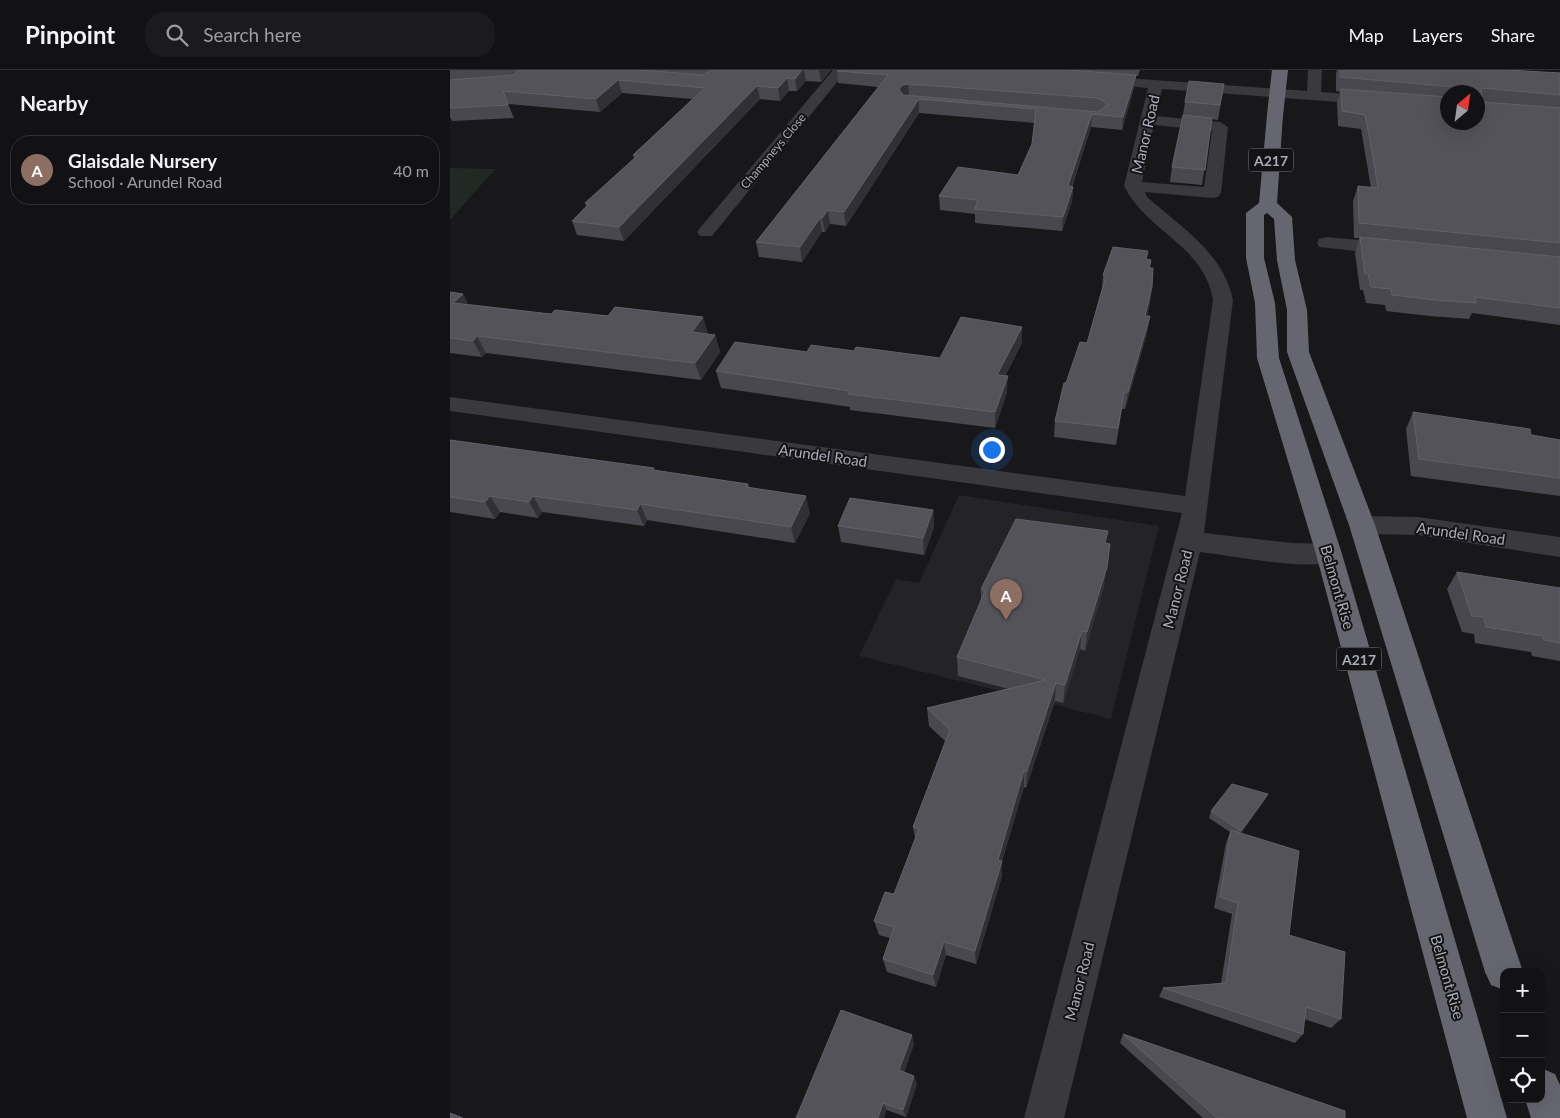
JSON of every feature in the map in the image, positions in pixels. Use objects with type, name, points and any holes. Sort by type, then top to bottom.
[{"type":"highway","name":"A217","points":[[1280,70],[1268,205],[1283,217],[1286,260],[1297,310],[1298,352],[1362,525],[1503,968]]},
{"type":"highway","name":"Belmont Rise","points":[[1268,205],[1255,213],[1255,258],[1264,303],[1268,358],[1329,554],[1487,1118]]},
{"type":"highway","points":[[1545,1100],[1551,1118]]},
{"type":"street","name":"Champneys Close","points":[[706,232],[840,70]]},
{"type":"street","points":[[1306,95],[1315,70]]},
{"type":"street","points":[[1080,78],[1440,105]]},
{"type":"street","name":"Manor Road","points":[[1044,1118],[1189,542],[1196,506],[1223,300],[1220,283],[1204,257],[1140,200],[1134,186],[1156,84]]},
{"type":"street","points":[[1134,186],[1212,193],[1220,126],[1147,120]]},
{"type":"street","points":[[1326,243],[1414,252]]},
{"type":"street","name":"Arundel Road","points":[[450,404],[1196,506]]},
{"type":"street","name":"Arundel Road","points":[[1362,525],[1418,526],[1560,546]]},
{"type":"street","points":[[1189,542],[1290,553],[1329,554]]},
{"type":"shaded area","points":[[450,168],[495,169],[450,220]]},
{"type":"shaded area","points":[[959,495],[1159,526],[1111,719],[859,656],[896,579],[919,583]]},
{"type":"building","points":[[518,70],[641,70],[703,75],[712,70],[802,70],[795,79],[787,78],[778,88],[757,86],[619,227],[572,221],[589,204],[585,203],[638,155],[633,155],[705,88],[618,80],[596,99],[503,91],[508,105],[450,108],[450,80],[514,75]]},
{"type":"building","points":[[1069,70],[1136,75],[1123,117],[1092,114],[1068,186],[1073,187],[1063,217],[975,209],[978,200],[939,196],[958,167],[1018,175],[1032,144],[1036,109],[919,99],[844,212],[828,210],[820,218],[800,247],[756,242],[888,75],[837,71]],"holes":[[[908,84],[1098,98],[1108,104],[1098,112],[903,95],[899,89],[903,85]]]},
{"type":"building","points":[[1340,70],[1508,70],[1560,73],[1560,95],[1485,88],[1485,85],[1440,86],[1340,77]]},
{"type":"building","points":[[1189,81],[1224,84],[1220,105],[1185,102]]},
{"type":"building","points":[[1341,89],[1440,96],[1440,130],[1485,130],[1485,102],[1560,108],[1560,243],[1359,223],[1358,186],[1378,188],[1365,115],[1342,111]]},
{"type":"building","points":[[1183,115],[1212,118],[1205,170],[1172,167]]},
{"type":"building","points":[[1360,237],[1560,257],[1560,308],[1475,297],[1476,303],[1392,295],[1391,289],[1371,287],[1368,274],[1365,274]]},
{"type":"building","points":[[1113,247],[1148,251],[1146,259],[1151,260],[1149,268],[1153,268],[1152,287],[1145,316],[1150,316],[1128,392],[1124,392],[1118,428],[1055,421],[1064,383],[1066,383],[1080,342],[1087,343],[1106,276],[1103,275]]},
{"type":"building","points":[[450,292],[463,294],[453,303],[551,314],[555,310],[608,316],[615,307],[703,317],[692,332],[715,335],[695,363],[477,336],[473,341],[450,338]]},
{"type":"building","points":[[961,317],[1022,327],[997,375],[1008,376],[995,412],[848,394],[850,391],[716,371],[735,342],[807,352],[811,345],[854,351],[856,347],[940,358]]},
{"type":"building","points":[[1413,412],[1530,429],[1531,435],[1560,440],[1560,478],[1419,459]]},
{"type":"building","points":[[450,440],[654,468],[653,470],[748,484],[746,487],[806,496],[791,527],[640,504],[637,510],[533,496],[529,502],[490,496],[485,502],[450,497]]},
{"type":"building","points":[[850,498],[933,510],[923,538],[838,526]]},
{"type":"building","points":[[1016,519],[1108,531],[1105,543],[1110,544],[1107,567],[1087,632],[1082,631],[1065,685],[1056,683],[1027,771],[1024,771],[998,860],[1002,861],[975,951],[944,942],[933,975],[883,959],[894,927],[874,921],[885,892],[894,894],[919,829],[913,827],[950,730],[927,708],[1046,680],[957,657],[985,591],[981,589]]},
{"type":"building","points":[[1457,572],[1560,588],[1560,643],[1544,640],[1543,636],[1486,627],[1484,617],[1472,616]]},
{"type":"building","points":[[1232,784],[1268,794],[1241,831],[1211,811]]},
{"type":"building","points":[[1231,830],[1299,851],[1289,935],[1345,952],[1341,1019],[1306,1007],[1303,1034],[1163,988],[1226,983],[1238,903],[1220,897]]},
{"type":"building","points":[[841,1010],[912,1035],[899,1070],[914,1076],[903,1110],[883,1103],[878,1118],[796,1118]]},
{"type":"building","points":[[1123,1034],[1345,1111],[1345,1118],[1217,1118]]},
{"type":"building","points":[[450,1113],[463,1118],[450,1118]]},
{"type":"place","name":"Glaisdale Nursery","points":[[1006,620]]}]
